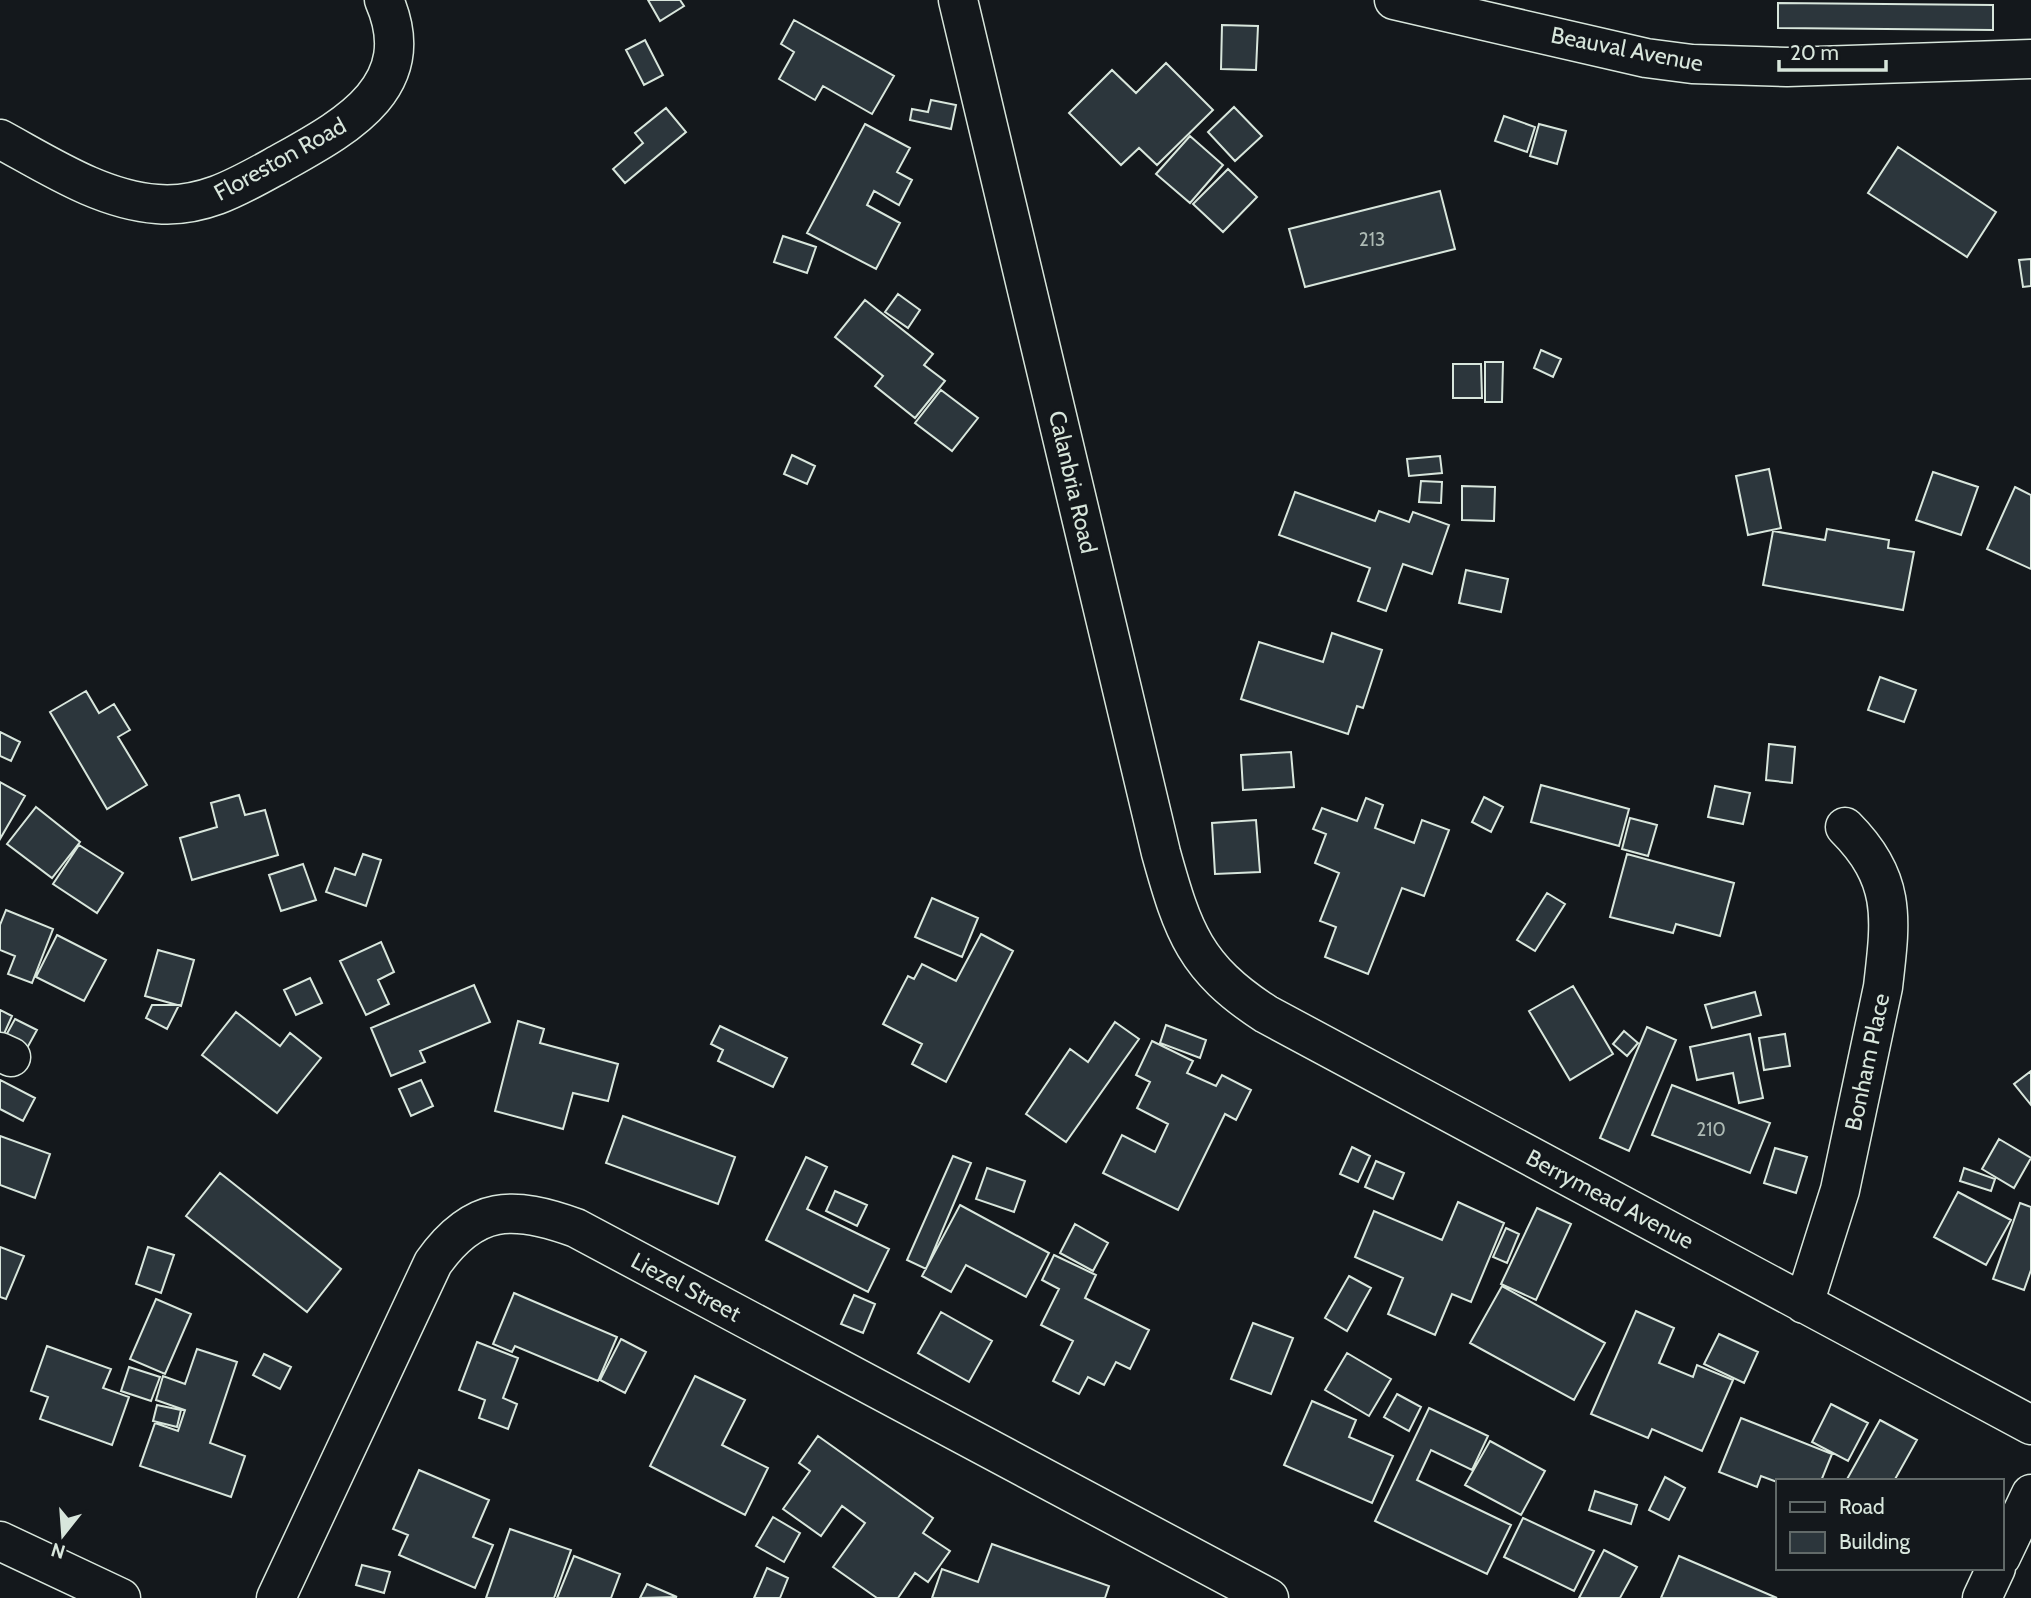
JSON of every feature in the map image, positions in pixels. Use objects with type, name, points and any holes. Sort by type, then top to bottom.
[{"type":"street","name":"Floreston Road","points":[[0,139],[77,180],[130,200],[155,204],[199,201],[242,184],[343,128],[367,107],[382,86],[392,62],[394,38],[384,0]]},
{"type":"street","name":"Calanbria Road","points":[[958,0],[1161,853],[1175,902],[1201,958]]},
{"type":"street","name":"Beauval Avenue","points":[[1394,0],[1646,58],[1692,64],[1787,68],[2031,59]]},
{"type":"street","name":"Bonham Place","points":[[1804,1304],[1840,1191],[1883,986],[1886,958],[1888,928],[1884,883],[1876,863],[1845,827]]},
{"type":"street","name":"Berrymead Avenue","points":[[1201,958],[1227,988],[1266,1014],[2031,1425]]},
{"type":"street","name":"Liezel Street","points":[[276,1598],[433,1263],[450,1239],[468,1224],[490,1216],[514,1212],[543,1216],[576,1228],[1269,1598]]},
{"type":"street","points":[[2003,1553],[2031,1494]]},
{"type":"street","points":[[0,1541],[121,1598]]},
{"type":"street","points":[[1982,1598],[1995,1570]]},
{"type":"building","points":[[648,0],[680,0],[684,6],[660,21]]},
{"type":"building","points":[[1778,3],[1993,5],[1993,30],[1778,28]]},
{"type":"building","points":[[794,20],[894,76],[872,114],[823,86],[815,100],[779,79],[794,52],[781,44]]},
{"type":"building","points":[[1222,25],[1258,26],[1256,70],[1221,69]]},
{"type":"building","points":[[645,40],[663,75],[644,85],[626,50]]},
{"type":"building","points":[[1166,63],[1213,110],[1157,165],[1139,148],[1121,165],[1069,113],[1112,70],[1136,93]]},
{"type":"building","points":[[931,100],[956,105],[951,129],[910,120],[912,109],[928,112]]},
{"type":"building","points":[[1234,107],[1262,136],[1235,161],[1208,132]]},
{"type":"building","points":[[666,108],[686,132],[625,183],[613,169],[643,143],[635,133]]},
{"type":"building","points":[[1504,116],[1535,127],[1527,152],[1495,141]]},
{"type":"building","points":[[865,124],[910,148],[897,172],[912,180],[899,205],[874,191],[867,205],[900,223],[876,269],[807,233]]},
{"type":"building","points":[[1539,124],[1566,131],[1557,164],[1530,156]]},
{"type":"building","points":[[1190,136],[1223,165],[1190,203],[1156,174]]},
{"type":"building","points":[[1898,147],[1996,212],[1967,257],[1868,193]]},
{"type":"building","points":[[1228,169],[1257,197],[1223,232],[1193,204]]},
{"type":"building","points":[[1440,191],[1455,249],[1305,287],[1289,229]]},
{"type":"building","points":[[783,236],[816,247],[807,273],[774,262]]},
{"type":"building","points":[[2031,259],[2031,286],[2023,287],[2019,260]]},
{"type":"building","points":[[898,294],[920,310],[908,328],[885,312]]},
{"type":"building","points":[[865,300],[933,354],[924,365],[945,381],[915,418],[875,386],[883,376],[835,337]]},
{"type":"building","points":[[1541,350],[1561,359],[1553,377],[1534,368]]},
{"type":"building","points":[[1485,362],[1503,362],[1502,402],[1485,402]]},
{"type":"building","points":[[1453,364],[1481,364],[1482,398],[1453,398]]},
{"type":"building","points":[[941,390],[978,418],[952,451],[915,423]]},
{"type":"building","points":[[792,455],[815,466],[807,484],[784,474]]},
{"type":"building","points":[[1440,456],[1442,473],[1409,476],[1407,459]]},
{"type":"building","points":[[1769,469],[1781,528],[1748,535],[1736,476]]},
{"type":"building","points":[[1933,472],[1978,487],[1961,535],[1916,520]]},
{"type":"building","points":[[1421,481],[1442,482],[1441,503],[1419,502]]},
{"type":"building","points":[[1462,486],[1495,487],[1494,521],[1462,520]]},
{"type":"building","points":[[2015,487],[2031,495],[2031,569],[1987,549]]},
{"type":"building","points":[[1295,492],[1375,521],[1379,511],[1409,522],[1413,512],[1449,525],[1432,574],[1403,564],[1386,611],[1358,601],[1370,568],[1279,535]]},
{"type":"building","points":[[1827,529],[1889,540],[1888,548],[1914,552],[1903,610],[1763,585],[1773,531],[1825,540]]},
{"type":"building","points":[[1466,570],[1508,579],[1501,612],[1459,603]]},
{"type":"building","points":[[1332,633],[1382,650],[1363,708],[1357,706],[1348,734],[1241,699],[1259,642],[1323,662]]},
{"type":"building","points":[[1880,677],[1916,690],[1904,722],[1868,710]]},
{"type":"building","points":[[86,691],[99,713],[114,704],[130,730],[118,737],[147,785],[107,809],[50,712]]},
{"type":"building","points":[[0,732],[20,742],[11,761],[0,756]]},
{"type":"building","points":[[1769,744],[1795,747],[1792,783],[1766,780]]},
{"type":"building","points":[[1291,752],[1294,787],[1243,790],[1241,755]]},
{"type":"building","points":[[0,782],[25,796],[0,839]]},
{"type":"building","points":[[1541,785],[1629,809],[1619,846],[1531,822]]},
{"type":"building","points":[[1715,786],[1750,793],[1743,824],[1708,817]]},
{"type":"building","points":[[239,795],[245,815],[265,810],[278,855],[192,880],[180,838],[217,827],[211,803]]},
{"type":"building","points":[[1484,797],[1503,807],[1491,832],[1472,822]]},
{"type":"building","points":[[1366,798],[1383,805],[1375,828],[1414,843],[1422,820],[1449,830],[1424,896],[1402,888],[1368,974],[1325,957],[1336,927],[1320,921],[1339,873],[1315,863],[1326,834],[1313,829],[1322,808],[1357,821]]},
{"type":"building","points":[[36,807],[80,842],[52,878],[7,844]]},
{"type":"building","points":[[1630,818],[1657,825],[1648,856],[1622,849]]},
{"type":"building","points":[[1256,820],[1260,872],[1215,874],[1212,823]]},
{"type":"building","points":[[79,845],[123,873],[97,913],[53,884]]},
{"type":"building","points":[[363,854],[381,860],[366,906],[326,892],[335,868],[355,875]]},
{"type":"building","points":[[1627,854],[1734,883],[1720,936],[1676,924],[1673,933],[1610,917]]},
{"type":"building","points":[[303,864],[316,900],[281,911],[269,875]]},
{"type":"building","points":[[1547,893],[1565,904],[1535,951],[1517,940]]},
{"type":"building","points":[[932,898],[978,918],[962,957],[915,937]]},
{"type":"building","points":[[6,910],[53,929],[32,983],[8,974],[15,956],[0,950],[0,925]]},
{"type":"building","points":[[981,934],[1013,951],[946,1082],[912,1064],[922,1044],[883,1024],[908,976],[914,979],[922,964],[956,981]]},
{"type":"building","points":[[57,935],[106,960],[84,1001],[36,977]]},
{"type":"building","points":[[381,942],[394,972],[378,980],[389,1004],[366,1015],[340,961]]},
{"type":"building","points":[[158,950],[194,960],[181,1006],[145,996]]},
{"type":"building","points":[[310,978],[322,1003],[296,1015],[284,990]]},
{"type":"building","points":[[474,985],[490,1022],[420,1051],[425,1062],[391,1076],[371,1028]]},
{"type":"building","points":[[1573,986],[1613,1054],[1570,1080],[1529,1011]]},
{"type":"building","points":[[1755,992],[1761,1015],[1712,1028],[1705,1005]]},
{"type":"building","points":[[152,1005],[179,1005],[167,1029],[146,1018]]},
{"type":"building","points":[[0,1010],[12,1016],[3,1036],[0,1035]]},
{"type":"building","points":[[236,1012],[280,1046],[290,1033],[321,1058],[277,1113],[202,1055]]},
{"type":"building","points":[[15,1019],[37,1030],[26,1050],[4,1039]]},
{"type":"building","points":[[518,1021],[544,1029],[540,1043],[618,1064],[608,1101],[573,1093],[563,1129],[495,1111]]},
{"type":"building","points":[[1115,1022],[1139,1039],[1066,1142],[1026,1114],[1070,1049],[1088,1062]]},
{"type":"building","points":[[1166,1025],[1206,1040],[1200,1058],[1160,1043]]},
{"type":"building","points":[[720,1026],[787,1058],[773,1087],[718,1061],[723,1050],[711,1044]]},
{"type":"building","points":[[1647,1027],[1676,1040],[1629,1151],[1600,1138]]},
{"type":"building","points":[[1624,1031],[1638,1043],[1627,1056],[1613,1044]]},
{"type":"building","points":[[1750,1034],[1763,1098],[1739,1103],[1733,1073],[1697,1080],[1690,1047]]},
{"type":"building","points":[[1785,1034],[1790,1066],[1764,1070],[1759,1038]]},
{"type":"building","points":[[1152,1041],[1193,1061],[1187,1073],[1216,1086],[1222,1075],[1251,1090],[1236,1120],[1225,1114],[1178,1210],[1103,1173],[1122,1135],[1155,1152],[1168,1124],[1137,1108],[1150,1082],[1136,1075]]},
{"type":"building","points":[[2031,1071],[2031,1105],[2014,1084]]},
{"type":"building","points":[[0,1080],[35,1098],[23,1121],[0,1109]]},
{"type":"building","points":[[421,1080],[433,1106],[411,1116],[399,1089]]},
{"type":"building","points":[[1672,1085],[1770,1123],[1750,1173],[1652,1135]]},
{"type":"building","points":[[623,1116],[735,1157],[718,1204],[606,1163]]},
{"type":"building","points":[[0,1136],[50,1154],[35,1198],[0,1185]]},
{"type":"building","points":[[1999,1139],[2031,1158],[2014,1188],[1982,1169]]},
{"type":"building","points":[[1352,1147],[1370,1156],[1358,1182],[1340,1174]]},
{"type":"building","points":[[1775,1148],[1807,1157],[1796,1193],[1764,1183]]},
{"type":"building","points":[[953,1156],[971,1163],[926,1269],[907,1260]]},
{"type":"building","points":[[806,1157],[827,1167],[807,1209],[889,1249],[868,1292],[766,1240]]},
{"type":"building","points":[[1376,1161],[1404,1173],[1393,1199],[1365,1187]]},
{"type":"building","points":[[987,1168],[1025,1181],[1014,1212],[976,1199]]},
{"type":"building","points":[[1964,1168],[1995,1179],[1991,1191],[1960,1181]]},
{"type":"building","points":[[220,1173],[341,1269],[307,1312],[186,1216]]},
{"type":"building","points":[[835,1191],[867,1205],[857,1226],[826,1211]]},
{"type":"building","points":[[1958,1192],[2011,1220],[1986,1265],[1934,1237]]},
{"type":"building","points":[[1458,1202],[1504,1223],[1471,1302],[1452,1294],[1435,1335],[1388,1314],[1403,1278],[1355,1257],[1374,1211],[1442,1240]]},
{"type":"building","points":[[2020,1203],[2031,1207],[2031,1270],[2024,1290],[1993,1279]]},
{"type":"building","points":[[960,1205],[1049,1253],[1026,1297],[966,1265],[951,1292],[922,1276]]},
{"type":"building","points":[[1537,1208],[1571,1224],[1536,1300],[1501,1284]]},
{"type":"building","points":[[1075,1224],[1108,1243],[1093,1271],[1060,1253]]},
{"type":"building","points":[[1506,1228],[1519,1234],[1507,1263],[1493,1257]]},
{"type":"building","points":[[0,1247],[24,1256],[6,1299],[0,1297]]},
{"type":"building","points":[[148,1247],[174,1255],[161,1293],[136,1284]]},
{"type":"building","points":[[1054,1255],[1096,1275],[1085,1298],[1149,1330],[1130,1369],[1116,1362],[1104,1385],[1088,1377],[1079,1394],[1053,1381],[1073,1341],[1041,1325],[1059,1289],[1042,1280]]},
{"type":"building","points":[[1349,1276],[1371,1288],[1347,1331],[1325,1318]]},
{"type":"building","points":[[1502,1286],[1605,1343],[1574,1400],[1470,1343]]},
{"type":"building","points":[[514,1293],[617,1337],[598,1381],[515,1346],[512,1352],[493,1344]]},
{"type":"building","points":[[854,1295],[875,1304],[863,1333],[841,1324]]},
{"type":"building","points":[[156,1299],[191,1314],[165,1374],[130,1359]]},
{"type":"building","points":[[1636,1311],[1674,1328],[1659,1363],[1693,1377],[1697,1365],[1733,1380],[1702,1451],[1652,1429],[1648,1438],[1591,1414]]},
{"type":"building","points":[[941,1312],[992,1341],[969,1382],[918,1353]]},
{"type":"building","points":[[1253,1323],[1293,1338],[1271,1394],[1231,1379]]},
{"type":"building","points":[[1719,1334],[1758,1352],[1744,1383],[1704,1364]]},
{"type":"building","points":[[621,1339],[646,1352],[625,1393],[600,1380]]},
{"type":"building","points":[[477,1342],[518,1358],[503,1398],[517,1404],[508,1429],[479,1418],[485,1400],[459,1390]]},
{"type":"building","points":[[47,1346],[111,1369],[103,1388],[129,1397],[112,1445],[40,1419],[48,1397],[31,1391]]},
{"type":"building","points":[[197,1349],[237,1362],[210,1443],[245,1456],[231,1497],[140,1466],[155,1423],[178,1431],[185,1410],[156,1400],[163,1376],[185,1384]]},
{"type":"building","points":[[1347,1353],[1391,1379],[1369,1416],[1325,1390]]},
{"type":"building","points":[[264,1354],[291,1367],[280,1389],[253,1375]]},
{"type":"building","points":[[129,1367],[160,1377],[151,1401],[121,1391]]},
{"type":"building","points":[[695,1376],[745,1400],[722,1445],[768,1468],[745,1515],[650,1466]]},
{"type":"building","points":[[1397,1394],[1421,1407],[1409,1431],[1384,1417]]},
{"type":"building","points":[[1312,1401],[1356,1420],[1349,1437],[1393,1456],[1372,1503],[1284,1465]]},
{"type":"building","points":[[1831,1404],[1868,1423],[1848,1461],[1812,1442]]},
{"type":"building","points":[[157,1405],[181,1410],[177,1427],[153,1421]]},
{"type":"building","points":[[1429,1408],[1488,1436],[1472,1470],[1431,1450],[1417,1480],[1511,1525],[1487,1574],[1375,1521]]},
{"type":"building","points":[[1741,1418],[1832,1454],[1822,1479],[1776,1479],[1776,1482],[1761,1476],[1757,1487],[1719,1472]]},
{"type":"building","points":[[1880,1420],[1917,1440],[1895,1479],[1847,1479]]},
{"type":"building","points":[[818,1436],[933,1518],[923,1533],[950,1551],[928,1582],[915,1573],[898,1598],[877,1598],[833,1567],[865,1523],[842,1506],[821,1536],[783,1509],[810,1471],[799,1463]]},
{"type":"building","points":[[1490,1441],[1545,1471],[1521,1515],[1465,1485]]},
{"type":"building","points":[[419,1470],[489,1500],[473,1537],[493,1545],[475,1588],[399,1555],[408,1535],[393,1529]]},
{"type":"building","points":[[1665,1477],[1685,1488],[1669,1520],[1649,1510]]},
{"type":"building","points":[[1595,1491],[1637,1505],[1631,1524],[1589,1510]]},
{"type":"building","points":[[773,1517],[800,1533],[784,1562],[756,1546]]},
{"type":"building","points":[[1523,1518],[1594,1551],[1574,1591],[1504,1557]]},
{"type":"building","points":[[510,1529],[571,1550],[554,1598],[486,1598]]},
{"type":"building","points":[[992,1544],[1109,1586],[1105,1598],[932,1598],[942,1569],[978,1582]]},
{"type":"building","points":[[1604,1550],[1637,1567],[1620,1598],[1579,1598]]},
{"type":"building","points":[[574,1556],[620,1574],[611,1598],[557,1598]]},
{"type":"building","points":[[1679,1556],[1777,1598],[1661,1598]]},
{"type":"building","points":[[362,1565],[390,1572],[384,1593],[356,1585]]},
{"type":"building","points":[[767,1568],[788,1578],[780,1598],[754,1598]]},
{"type":"building","points":[[647,1584],[677,1597],[640,1598]]}]
